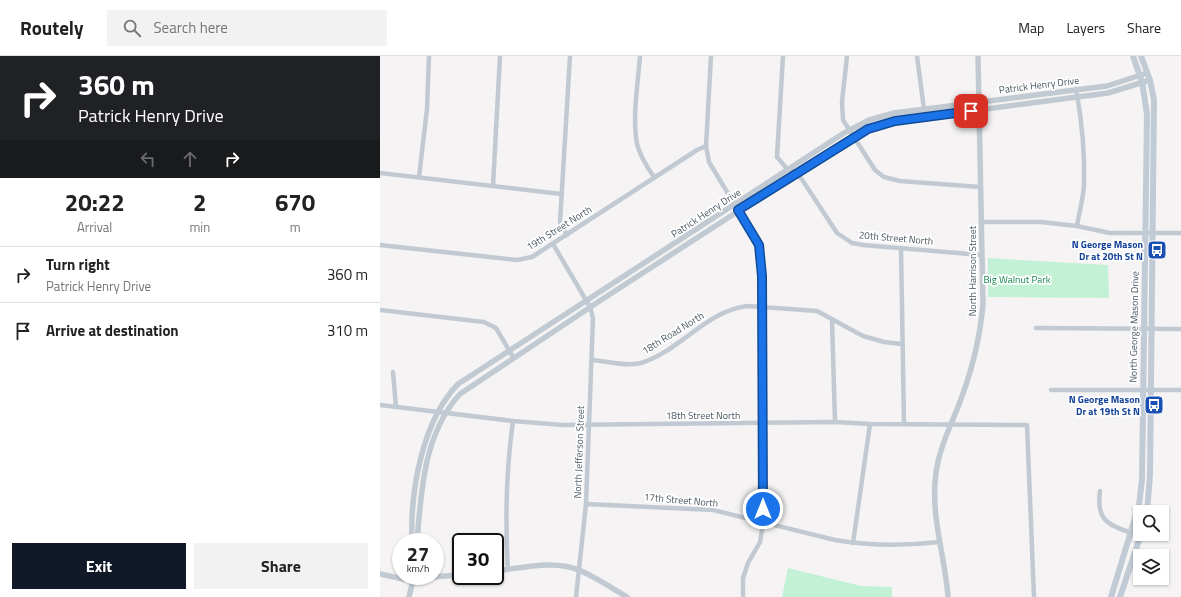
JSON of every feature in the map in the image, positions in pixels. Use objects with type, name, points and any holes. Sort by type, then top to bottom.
[{"type":"main road","name":"North George Mason Drive","points":[[1111,597],[1139,505],[1142,480],[1147,114],[1142,82],[1133,56]]},
{"type":"main road","name":"North George Mason Drive","points":[[1141,56],[1148,73],[1154,100],[1150,475],[1148,505]]},
{"type":"main road","points":[[1120,597],[1139,541]]},
{"type":"street","points":[[419,177],[427,109],[429,56]]},
{"type":"street","points":[[493,186],[500,56]]},
{"type":"street","points":[[567,235],[560,222],[570,56]]},
{"type":"street","points":[[640,56],[636,118],[637,144],[642,159],[654,177]]},
{"type":"street","points":[[711,56],[706,146],[709,162],[759,245],[762,307],[764,424],[763,523],[760,542],[748,563],[743,578],[743,597]]},
{"type":"street","points":[[783,56],[776,151],[777,157],[788,170],[797,173]]},
{"type":"street","points":[[847,56],[842,102],[843,120],[875,170],[884,177],[900,181],[980,187]]},
{"type":"street","points":[[917,56],[924,117]]},
{"type":"street","name":"North Harrison Street","points":[[948,597],[947,578],[939,542],[933,498],[939,454],[965,388],[981,330],[983,304],[978,56]]},
{"type":"street","name":"Patrick Henry Drive","points":[[413,533],[418,472],[428,435],[437,412],[444,400],[458,384],[850,130],[879,116],[980,101],[1116,84],[1148,73]]},
{"type":"street","name":"Patrick Henry Drive","points":[[418,533],[422,491],[428,454],[444,413],[453,401],[468,386],[738,210],[854,137],[881,124],[1117,91],[1150,80]]},
{"type":"street","points":[[1076,90],[1082,130],[1084,188],[1077,226]]},
{"type":"street","name":"19th Street North","points":[[380,246],[517,260],[532,257],[654,177],[706,146]]},
{"type":"street","points":[[380,173],[561,194]]},
{"type":"street","name":"20th Street North","points":[[797,173],[837,233],[844,239],[863,245],[981,255]]},
{"type":"street","points":[[981,222],[1041,222],[1077,226],[1110,233],[1181,233]]},
{"type":"street","points":[[553,244],[590,307]]},
{"type":"street","points":[[901,248],[904,423]]},
{"type":"street","name":"North Jefferson Street","points":[[576,597],[586,504],[593,318],[590,307]]},
{"type":"street","name":"18th Road North","points":[[592,360],[640,363],[657,356],[721,314],[737,307],[762,307]]},
{"type":"street","points":[[762,307],[817,311],[863,336],[884,342],[902,344]]},
{"type":"street","points":[[380,310],[484,322],[496,328],[513,357]]},
{"type":"street","points":[[832,320],[835,422]]},
{"type":"street","points":[[1036,328],[1181,329]]},
{"type":"street","points":[[393,372],[396,407]]},
{"type":"street","points":[[1051,390],[1181,390]]},
{"type":"street","name":"18th Street North","points":[[380,405],[512,421],[563,425],[764,424],[835,422],[870,424],[950,423],[1027,425],[1034,597]]},
{"type":"street","points":[[508,570],[505,525],[508,452],[512,421]]},
{"type":"street","points":[[852,543],[870,424]]},
{"type":"street","points":[[1100,491],[1099,509],[1101,516],[1112,526],[1131,533]]},
{"type":"street","name":"17th Street North","points":[[586,504],[713,510],[852,543],[890,544],[939,542]]},
{"type":"street","points":[[504,570],[555,565],[580,570],[627,597]]},
{"type":"street","points":[[380,574],[392,577]]},
{"type":"street","points":[[409,597],[411,585]]},
{"type":"green space","points":[[847,144],[847,147],[812,170],[807,170]]},
{"type":"green space","name":"Big Walnut Park","points":[[988,258],[1108,265],[1109,298],[988,297]]},
{"type":"green space","points":[[788,568],[861,586],[892,587],[892,597],[782,597]]},
{"type":"place","name":"N George Mason Dr at 20th St N","points":[[1157,250]]},
{"type":"place","name":"N George Mason Dr at 19th St N","points":[[1154,405]]},
{"type":"route","points":[[763,509],[764,424],[762,276],[759,245],[738,210],[848,140],[868,129],[895,121],[971,111]]}]
